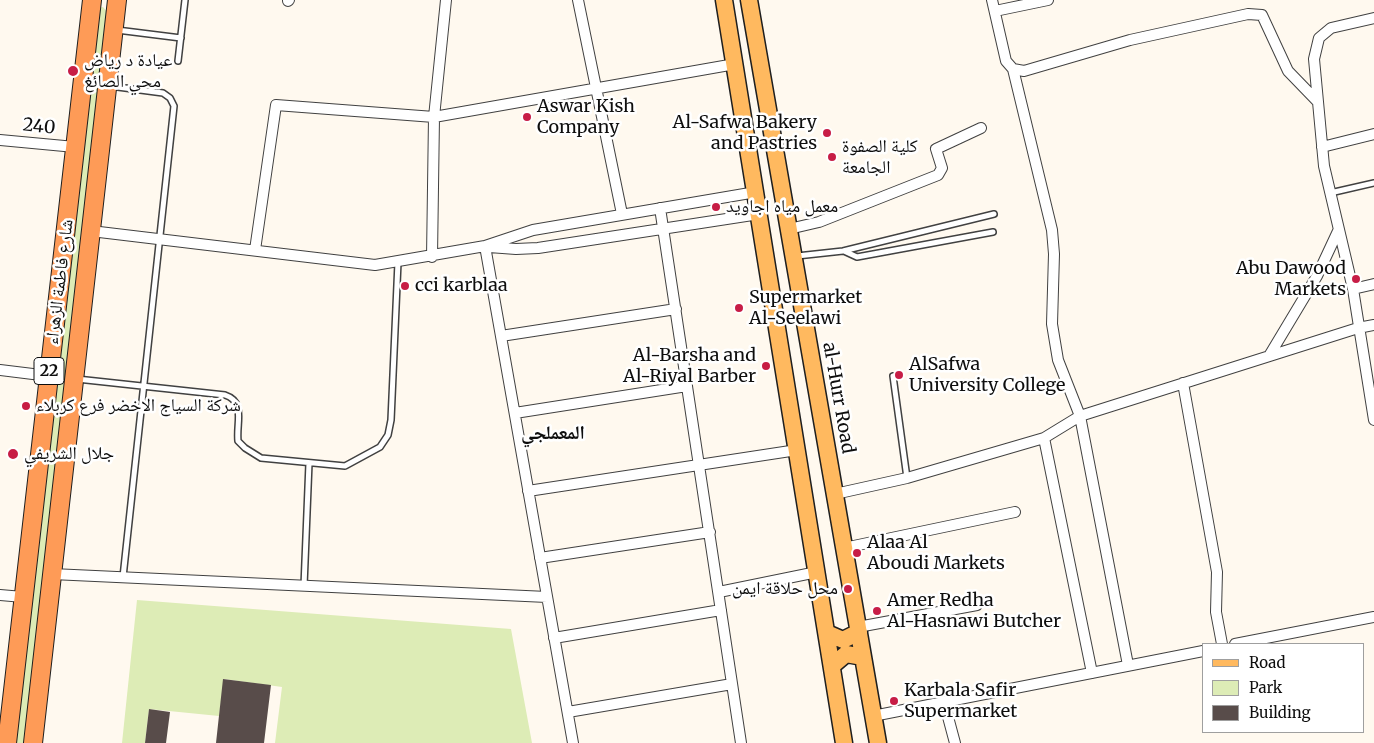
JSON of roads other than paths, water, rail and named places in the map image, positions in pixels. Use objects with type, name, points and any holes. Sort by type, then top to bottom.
[{"type":"highway","points":[[92,2],[104,1],[116,4]]},
{"type":"highway","name":"شارع فاطمة الزهراء","points":[[7,743],[92,2]]},
{"type":"highway","name":"شارع فاطمة الزهراء","points":[[33,743],[116,4]]},
{"type":"main road","points":[[724,0],[828,633],[844,743]]},
{"type":"main road","name":"al-Hurr Road","points":[[749,0],[878,743]]},
{"type":"main road","points":[[735,64],[748,69],[760,64]]},
{"type":"main road","points":[[740,94],[751,86],[764,88]]},
{"type":"main road","points":[[828,633],[843,640],[858,630]]},
{"type":"main road","points":[[833,665],[846,654],[863,657]]},
{"type":"street","points":[[432,257],[434,117],[446,0]]},
{"type":"street","points":[[578,0],[598,88],[622,214]]},
{"type":"street","points":[[992,0],[1006,60],[1013,69],[1052,230],[1054,254],[1052,324],[1058,360],[1080,416],[1128,665]]},
{"type":"street","points":[[994,12],[1048,0]]},
{"type":"street","points":[[1013,69],[1024,71],[1130,40],[1256,13],[1265,18],[1277,50],[1288,71],[1318,102]]},
{"type":"street","points":[[1374,18],[1331,28],[1319,38],[1314,59],[1322,147],[1338,230],[1353,288],[1374,420]]},
{"type":"street","points":[[255,250],[276,105],[434,117],[735,64]]},
{"type":"street","points":[[789,229],[819,222],[938,175],[942,168],[936,149],[981,128]]},
{"type":"street","points":[[1322,147],[1374,134]]},
{"type":"street","name":"240","points":[[0,140],[75,147]]},
{"type":"street","points":[[91,231],[375,265],[432,257],[485,246],[533,230],[756,192]]},
{"type":"street","points":[[660,208],[742,743]]},
{"type":"street","points":[[485,246],[527,249],[760,214]]},
{"type":"street","points":[[1269,356],[1317,276],[1338,230]]},
{"type":"street","points":[[485,246],[573,743]]},
{"type":"street","points":[[1353,288],[1374,284]]},
{"type":"street","points":[[501,336],[676,309]]},
{"type":"street","points":[[835,494],[907,478],[1044,438],[1080,416],[1358,328],[1374,325]]},
{"type":"street","points":[[0,370],[49,376]]},
{"type":"street","points":[[1183,383],[1217,572],[1216,612],[1222,643]]},
{"type":"street","points":[[515,413],[687,386]]},
{"type":"street","points":[[1044,438],[1092,672]]},
{"type":"street","points":[[528,491],[699,463],[797,450]]},
{"type":"street","points":[[844,548],[1015,512]]},
{"type":"street","points":[[540,558],[710,532]]},
{"type":"street","points":[[719,592],[817,572]]},
{"type":"street","points":[[52,574],[547,597]]},
{"type":"street","points":[[0,595],[24,597]]},
{"type":"street","points":[[858,630],[977,605]]},
{"type":"street","points":[[554,638],[721,610]]},
{"type":"street","points":[[1240,643],[1374,617]]},
{"type":"street","points":[[873,716],[1202,650]]},
{"type":"street","points":[[568,712],[732,684]]},
{"type":"street","points":[[944,702],[955,743]]},
{"type":"lane","points":[[178,61],[185,0]]},
{"type":"lane","points":[[114,30],[181,38]]},
{"type":"lane","points":[[107,85],[163,93],[170,98],[174,106],[123,577]]},
{"type":"lane","points":[[1330,193],[1374,183]]},
{"type":"lane","points":[[794,257],[843,251],[994,214]]},
{"type":"lane","points":[[843,251],[857,257],[993,232]]},
{"type":"lane","points":[[74,378],[225,395],[234,398],[239,406],[238,441],[261,458],[346,466],[380,447],[388,435],[391,420],[398,262]]},
{"type":"lane","points":[[893,376],[907,478]]},
{"type":"lane","points":[[304,586],[309,463]]},
{"type":"place","name":"عيادة د رياض محي الصائغ","points":[[73,71]]},
{"type":"place","name":"Aswar Kish Company","points":[[527,117]]},
{"type":"place","name":"Al-Safwa Bakery and Pastries","points":[[827,133]]},
{"type":"place","name":"كلية الصفوة الجامعة","points":[[832,157]]},
{"type":"place","name":"معمل مياه اجاويد","points":[[716,207]]},
{"type":"place","name":"Abu Dawood Markets","points":[[1356,279]]},
{"type":"place","name":"cci karblaa","points":[[405,286]]},
{"type":"place","name":"Supermarket Al-Seelawi","points":[[739,308]]},
{"type":"place","name":"Al-Barsha and Al-Riyal Barber","points":[[766,366]]},
{"type":"place","name":"AlSafwa University College","points":[[899,375]]},
{"type":"place","name":"شركة السياج الاخضر فرع كربلاء","points":[[26,406]]},
{"type":"place","name":"جلال الشريفي","points":[[13,454]]},
{"type":"place","name":"Alaa Al Aboudi Markets","points":[[857,553]]},
{"type":"place","name":"محل حلاقة ايمن","points":[[848,589]]},
{"type":"place","name":"Amer Redha Al-Hasnawi Butcher","points":[[877,611]]},
{"type":"place","name":"Karbala Safir Supermarket","points":[[894,701]]},
{"type":"district","name":"المعملجي","points":[[553,434]]}]
